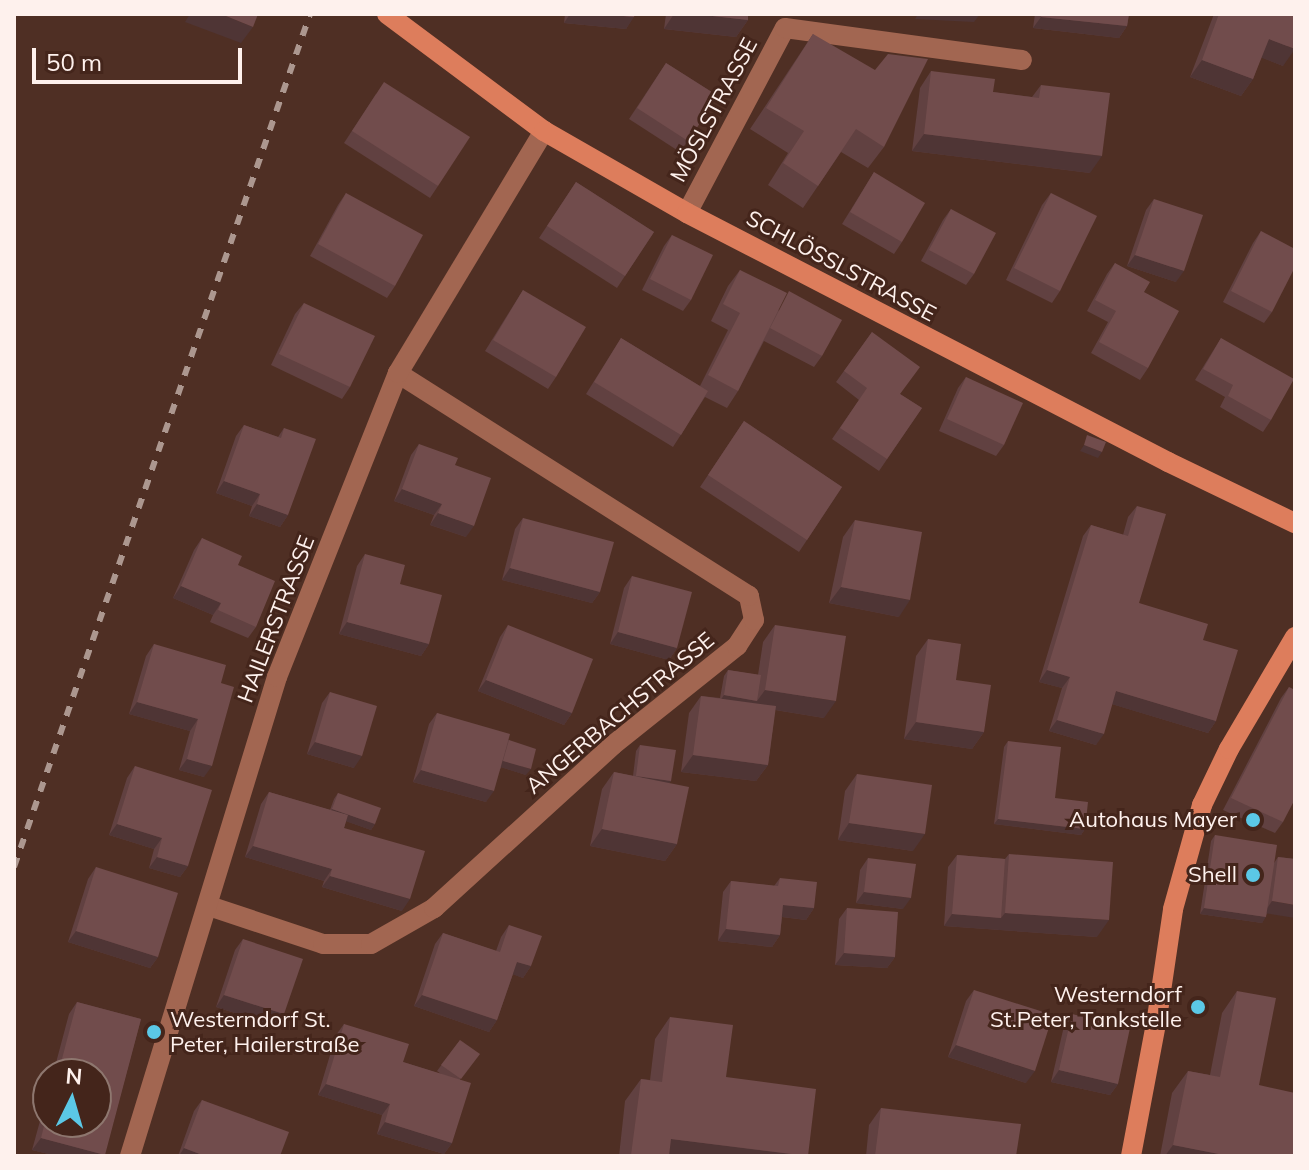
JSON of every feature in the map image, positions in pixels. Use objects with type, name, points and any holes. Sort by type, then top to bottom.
[{"type":"street","name":"SCHLÖSSLSTRASSE","points":[[387,14],[544,131],[687,213],[1156,456],[1295,523]]},
{"type":"street","name":"MÖSLSTRASSE","points":[[687,213],[785,28],[1022,60]]},
{"type":"street","name":"HAILERSTRASSE","points":[[130,1156],[277,677],[398,373],[544,131]]},
{"type":"street","name":"ANGERBACHSTRASSE","points":[[209,906],[323,944],[371,944],[434,908],[613,745],[737,646],[754,620],[749,596],[398,373]]},
{"type":"street","points":[[1131,1156],[1157,1018],[1173,909],[1194,831],[1229,749],[1295,637]]},
{"type":"building","points":[[221,14],[258,14],[253,27]]},
{"type":"building","points":[[601,14],[635,14],[634,17]]},
{"type":"building","points":[[695,14],[748,14],[748,20]]},
{"type":"building","points":[[1042,14],[1129,14],[1127,26],[1041,17]]},
{"type":"building","points":[[1219,14],[1295,14],[1295,49],[1269,39],[1253,79],[1202,60]]},
{"type":"building","points":[[813,34],[875,70],[888,54],[928,59],[884,147],[856,129],[818,186],[783,163],[804,131],[766,108]]},
{"type":"building","points":[[666,63],[718,96],[688,141],[637,108]]},
{"type":"building","points":[[931,71],[995,79],[993,92],[1039,98],[1041,85],[1110,93],[1102,156],[924,134]]},
{"type":"building","points":[[384,82],[470,137],[438,186],[352,131]]},
{"type":"building","points":[[874,172],[925,203],[902,242],[850,212]]},
{"type":"building","points":[[576,182],[654,232],[625,276],[547,226]]},
{"type":"building","points":[[346,193],[423,235],[395,286],[318,244]]},
{"type":"building","points":[[1051,193],[1097,216],[1060,291],[1014,268]]},
{"type":"building","points":[[1154,199],[1203,215],[1184,271],[1135,255]]},
{"type":"building","points":[[951,209],[996,233],[974,274],[929,250]]},
{"type":"building","points":[[1261,231],[1295,249],[1295,267],[1272,312],[1231,291]]},
{"type":"building","points":[[672,235],[713,255],[691,300],[650,279]]},
{"type":"building","points":[[1115,263],[1150,282],[1144,292],[1179,311],[1148,368],[1099,342],[1116,311],[1095,300]]},
{"type":"building","points":[[740,270],[787,293],[738,391],[708,375],[740,313],[723,304]]},
{"type":"building","points":[[523,290],[586,327],[556,377],[493,340]]},
{"type":"building","points":[[789,291],[842,320],[822,356],[770,328]]},
{"type":"building","points":[[304,303],[375,336],[350,387],[279,354]]},
{"type":"building","points":[[872,332],[920,367],[900,394],[922,408],[887,459],[840,428],[867,388],[844,371]]},
{"type":"building","points":[[621,338],[708,391],[681,435],[594,382]]},
{"type":"building","points":[[1221,338],[1294,379],[1271,420],[1228,396],[1233,385],[1203,369]]},
{"type":"building","points":[[966,377],[1023,403],[1004,445],[947,419]]},
{"type":"building","points":[[744,421],[842,487],[807,540],[708,475]]},
{"type":"building","points":[[244,425],[281,438],[284,428],[316,439],[288,515],[257,504],[260,494],[224,481]]},
{"type":"building","points":[[1087,435],[1106,442],[1102,452],[1084,445]]},
{"type":"building","points":[[419,444],[458,458],[455,465],[491,478],[474,526],[438,513],[442,504],[402,489]]},
{"type":"building","points":[[1137,506],[1166,514],[1139,603],[1208,624],[1203,640],[1238,650],[1216,721],[1116,691],[1104,734],[1057,720],[1070,677],[1047,670],[1091,525],[1128,536]]},
{"type":"building","points":[[523,518],[614,542],[600,592],[510,568]]},
{"type":"building","points":[[855,520],[922,532],[910,600],[841,587]]},
{"type":"building","points":[[202,538],[242,556],[238,565],[275,581],[256,627],[218,610],[221,603],[181,586]]},
{"type":"building","points":[[365,554],[405,565],[400,584],[442,595],[429,644],[347,622]]},
{"type":"building","points":[[632,576],[692,592],[677,648],[618,632]]},
{"type":"building","points":[[508,625],[593,659],[572,713],[486,680]]},
{"type":"building","points":[[775,625],[846,636],[836,701],[765,690]]},
{"type":"building","points":[[928,639],[961,644],[956,680],[991,685],[984,732],[916,722]]},
{"type":"building","points":[[154,644],[226,665],[221,683],[234,687],[212,766],[187,759],[198,719],[137,702]]},
{"type":"building","points":[[728,670],[761,675],[757,701],[724,695]]},
{"type":"building","points":[[1289,687],[1295,690],[1295,799],[1283,822],[1231,798]]},
{"type":"building","points":[[330,692],[377,706],[362,756],[315,742]]},
{"type":"building","points":[[701,696],[776,706],[768,765],[693,755]]},
{"type":"building","points":[[437,713],[510,734],[494,791],[421,770]]},
{"type":"building","points":[[509,740],[536,749],[531,769],[503,761]]},
{"type":"building","points":[[1008,741],[1061,747],[1055,798],[1088,802],[1085,829],[998,819]]},
{"type":"building","points":[[640,745],[676,750],[671,781],[636,776]]},
{"type":"building","points":[[135,766],[212,790],[188,866],[157,857],[162,838],[117,824]]},
{"type":"building","points":[[614,772],[689,787],[677,844],[602,829]]},
{"type":"building","points":[[857,774],[932,785],[925,834],[849,823]]},
{"type":"building","points":[[269,792],[348,815],[344,828],[425,851],[410,899],[330,876],[332,869],[253,846]]},
{"type":"building","points":[[338,793],[381,808],[375,824],[332,809]]},
{"type":"building","points":[[1215,835],[1277,845],[1266,917],[1204,908]]},
{"type":"building","points":[[1009,854],[1113,862],[1109,920],[1005,913]]},
{"type":"building","points":[[957,855],[1005,859],[1001,918],[952,914]]},
{"type":"building","points":[[1278,857],[1295,859],[1295,905],[1272,901]]},
{"type":"building","points":[[868,858],[916,864],[911,898],[864,892]]},
{"type":"building","points":[[96,867],[178,893],[158,957],[76,931]]},
{"type":"building","points":[[780,878],[817,882],[814,908],[783,905],[780,935],[726,929],[731,881],[778,886]]},
{"type":"building","points":[[847,908],[898,912],[895,957],[844,953]]},
{"type":"building","points":[[509,925],[542,936],[531,966],[517,962],[497,1020],[422,995],[443,933],[500,952]]},
{"type":"building","points":[[243,939],[303,959],[284,1014],[224,995]]},
{"type":"building","points":[[974,990],[1053,1015],[1035,1071],[956,1045]]},
{"type":"building","points":[[1237,991],[1276,998],[1259,1085],[1295,1093],[1295,1156],[1229,1156],[1173,1145],[1188,1071],[1220,1077]]},
{"type":"building","points":[[77,1002],[141,1019],[112,1129],[112,1058],[62,1058]]},
{"type":"building","points":[[1072,1014],[1130,1028],[1118,1084],[1059,1070]]},
{"type":"building","points":[[670,1017],[733,1025],[726,1077],[816,1089],[808,1156],[671,1139],[669,1156],[631,1155],[641,1079],[662,1082]]},
{"type":"building","points":[[344,1024],[409,1044],[403,1062],[471,1083],[452,1143],[385,1122],[390,1104],[326,1084]]},
{"type":"building","points":[[460,1040],[480,1054],[461,1079],[441,1065]]},
{"type":"building","points":[[202,1100],[289,1132],[280,1156],[205,1156],[184,1148]]},
{"type":"building","points":[[881,1108],[1021,1124],[1016,1156],[875,1156]]},
{"type":"building","points":[[41,1138],[110,1138],[105,1155]]},
{"type":"railway","points":[[14,867],[310,14]]},
{"type":"place","name":"Autohaus Mayer","points":[[1253,820]]},
{"type":"place","name":"Shell","points":[[1253,875]]},
{"type":"place","name":"Westerndorf St.Peter, Tankstelle","points":[[1198,1007]]},
{"type":"place","name":"Westerndorf St. Peter, Hailerstraße","points":[[154,1032]]}]
